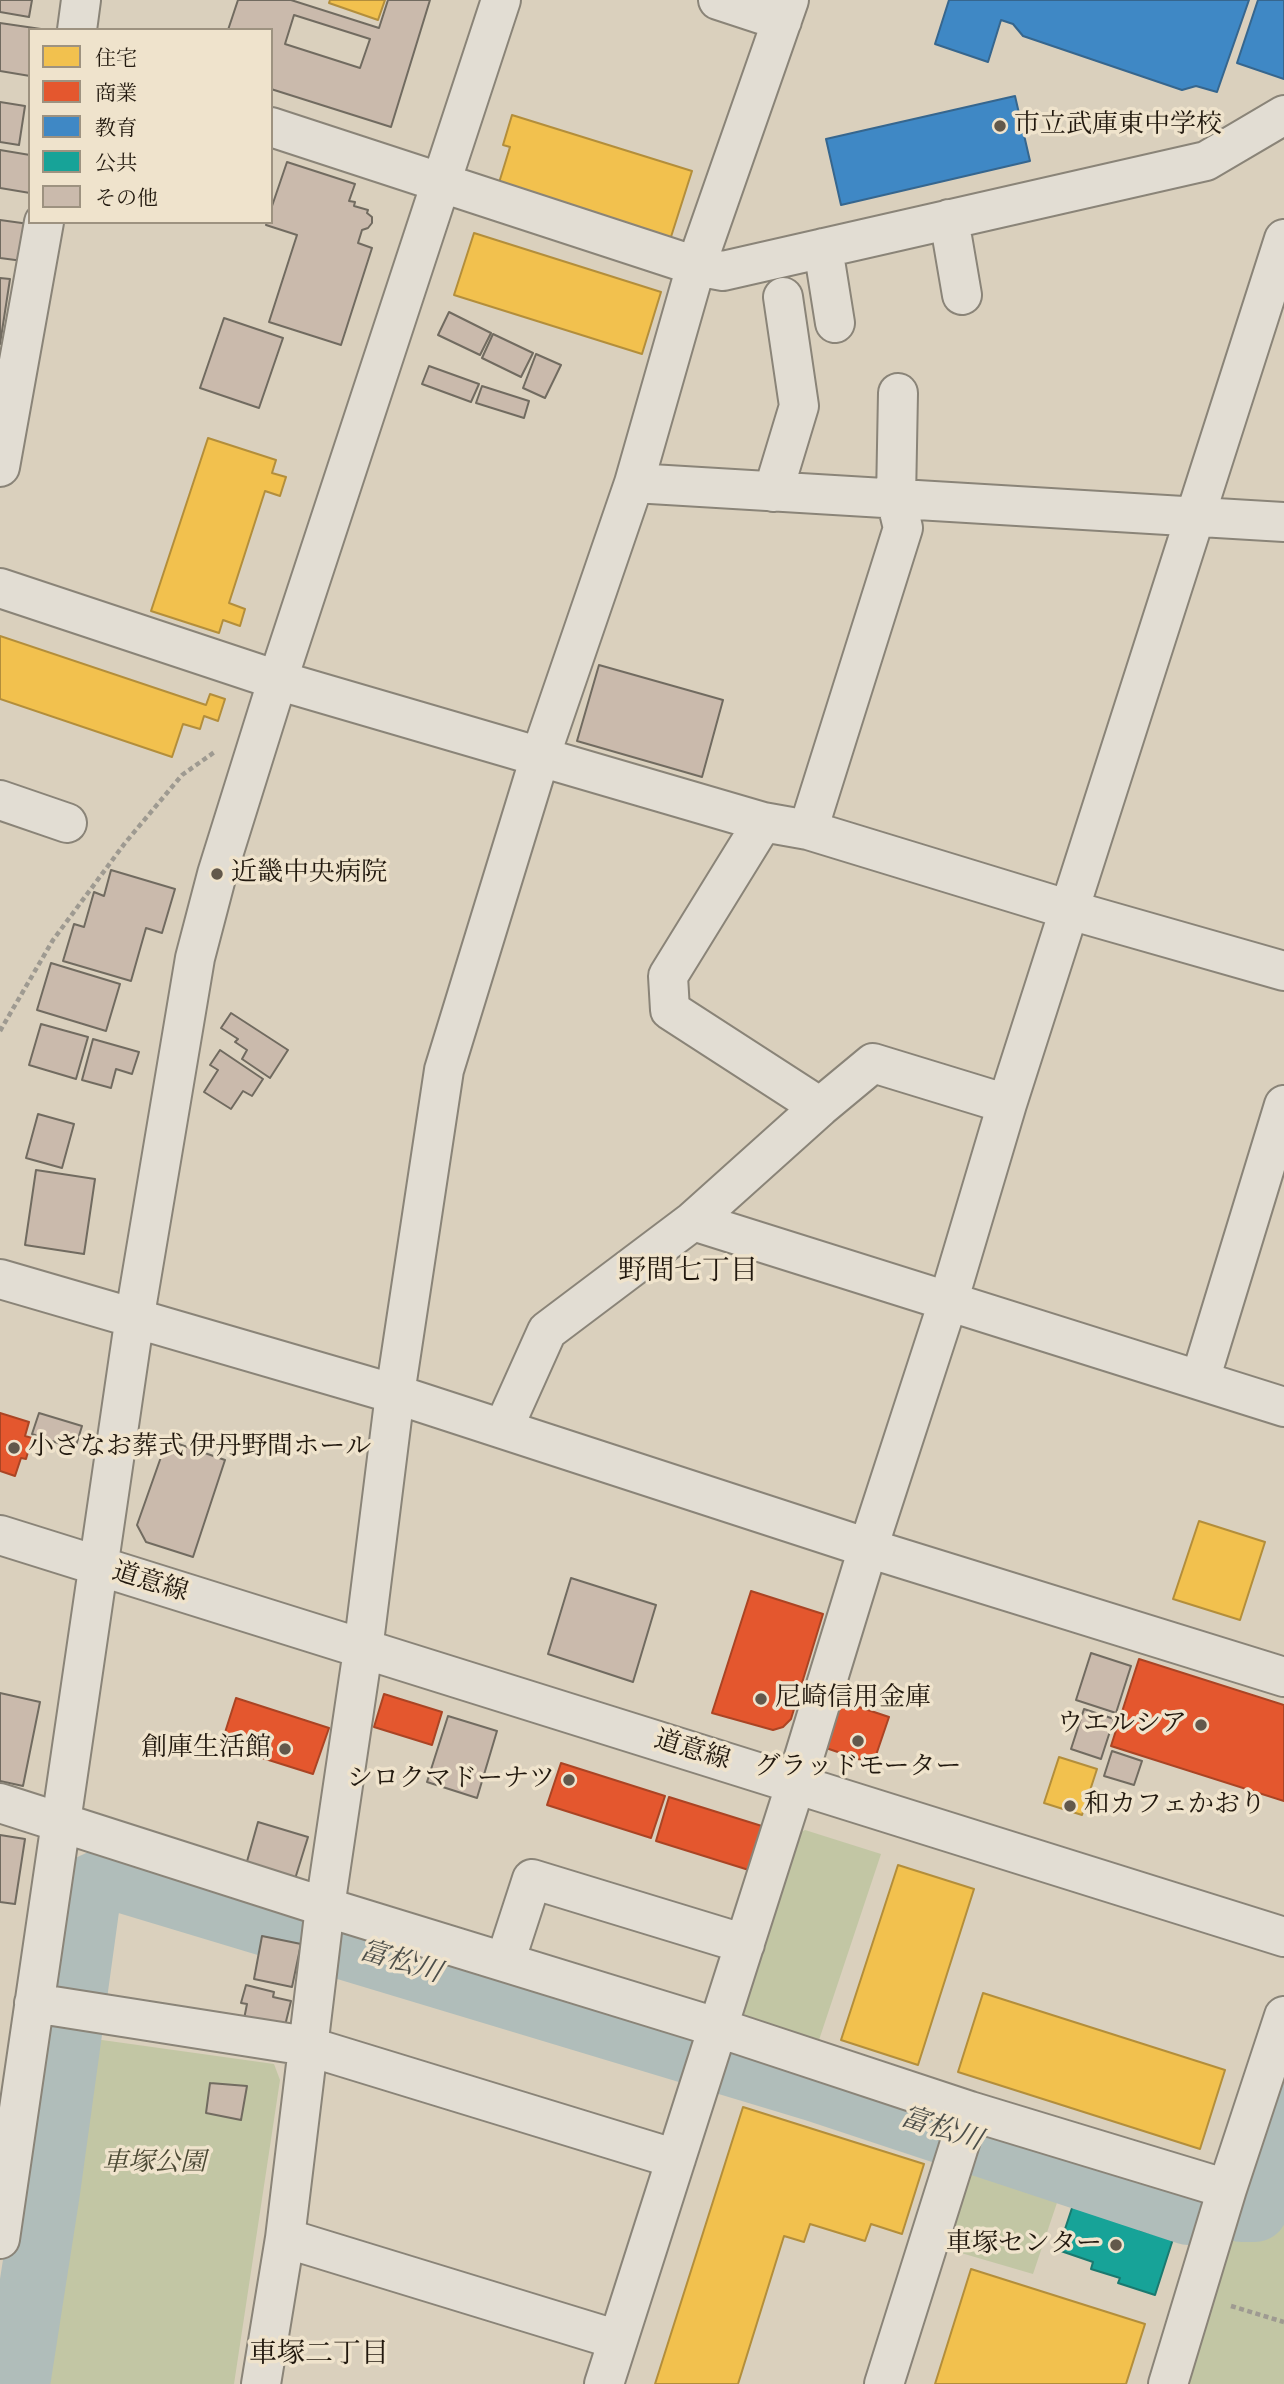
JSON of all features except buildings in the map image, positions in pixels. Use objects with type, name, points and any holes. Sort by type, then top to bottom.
[{"type":"street","points":[[77,28],[81,0]]},
{"type":"street","points":[[0,2239],[62,2008],[60,1823],[135,1320],[195,958],[211,896],[277,680],[502,0]]},
{"type":"street","points":[[261,2384],[285,2238],[307,2046],[363,1650],[395,1394],[444,1070],[540,757],[634,483],[696,266],[785,10],[718,0]]},
{"type":"street","points":[[273,128],[696,266],[723,271],[1206,161],[1284,115]]},
{"type":"street","points":[[949,219],[962,295]]},
{"type":"street","points":[[0,467],[44,224]]},
{"type":"street","points":[[604,2384],[796,1783],[1007,1104],[1284,239]]},
{"type":"street","points":[[823,248],[835,323]]},
{"type":"street","points":[[773,492],[799,406],[783,297]]},
{"type":"street","points":[[808,830],[903,528],[896,499],[898,393]]},
{"type":"street","points":[[634,483],[1284,522]]},
{"type":"street","points":[[0,588],[277,680],[763,822],[808,830],[1070,910],[1284,971]]},
{"type":"street","points":[[0,800],[67,823]]},
{"type":"street","points":[[763,822],[668,976],[670,1010],[820,1107]]},
{"type":"street","points":[[503,1429],[547,1331],[693,1221],[873,1063],[1007,1104]]},
{"type":"street","points":[[1200,1380],[1284,1105]]},
{"type":"street","points":[[693,1221],[1284,1408]]},
{"type":"street","points":[[0,1279],[395,1394],[868,1548],[1284,1677]]},
{"type":"street","name":"道意線","points":[[0,1535],[1284,1937]]},
{"type":"street","points":[[0,1803],[60,1823],[323,1926],[505,1962],[713,2046],[964,2130],[1227,2189]]},
{"type":"street","points":[[505,1962],[532,1879],[745,1944]]},
{"type":"street","points":[[62,2008],[307,2046],[676,2160]]},
{"type":"street","points":[[1168,2384],[1227,2189],[1284,2016]]},
{"type":"street","points":[[884,2384],[964,2130]]},
{"type":"street","points":[[285,2238],[618,2340]]},
{"type":"path","points":[[0,1031],[53,940],[125,843],[182,775],[219,749]]},
{"type":"path","points":[[1224,2304],[1284,2322]]},
{"type":"green space","points":[[805,1830],[881,1854],[818,2043],[744,2019],[740,2009],[799,1833]]},
{"type":"green space","name":"車塚公園","points":[[59,2034],[274,2064],[280,2080],[234,2384],[9,2384]]},
{"type":"green space","points":[[980,2150],[1065,2179],[1033,2274],[944,2248],[974,2153]]},
{"type":"green space","points":[[1284,2160],[1284,2384],[1183,2384],[1235,2221],[1265,2217]]},
{"type":"waterway","name":"富松川","points":[[17,2384],[47,2192],[89,1888],[113,1877],[816,2089],[1188,2212]]},
{"type":"waterway","name":"富松川","points":[[1242,2209],[1255,2209],[1284,2117]]},
{"type":"place","name":"市立武庫東中学校","points":[[1000,126]]},
{"type":"place","name":"近畿中央病院","points":[[217,874]]},
{"type":"place","name":"小さなお葬式 伊丹野間ホール","points":[[14,1448]]},
{"type":"place","name":"尼崎信用金庫","points":[[761,1699]]},
{"type":"place","name":"ウエルシア","points":[[1201,1725]]},
{"type":"place","name":"グラッドモーター","points":[[858,1741]]},
{"type":"place","name":"創庫生活館","points":[[285,1749]]},
{"type":"place","name":"シロクマドーナツ","points":[[569,1780]]},
{"type":"place","name":"和カフェかおり","points":[[1070,1806]]},
{"type":"place","name":"車塚センター","points":[[1116,2245]]},
{"type":"district","name":"野間七丁目","points":[[688,1272]]},
{"type":"district","name":"車塚二丁目","points":[[319,2355]]}]
